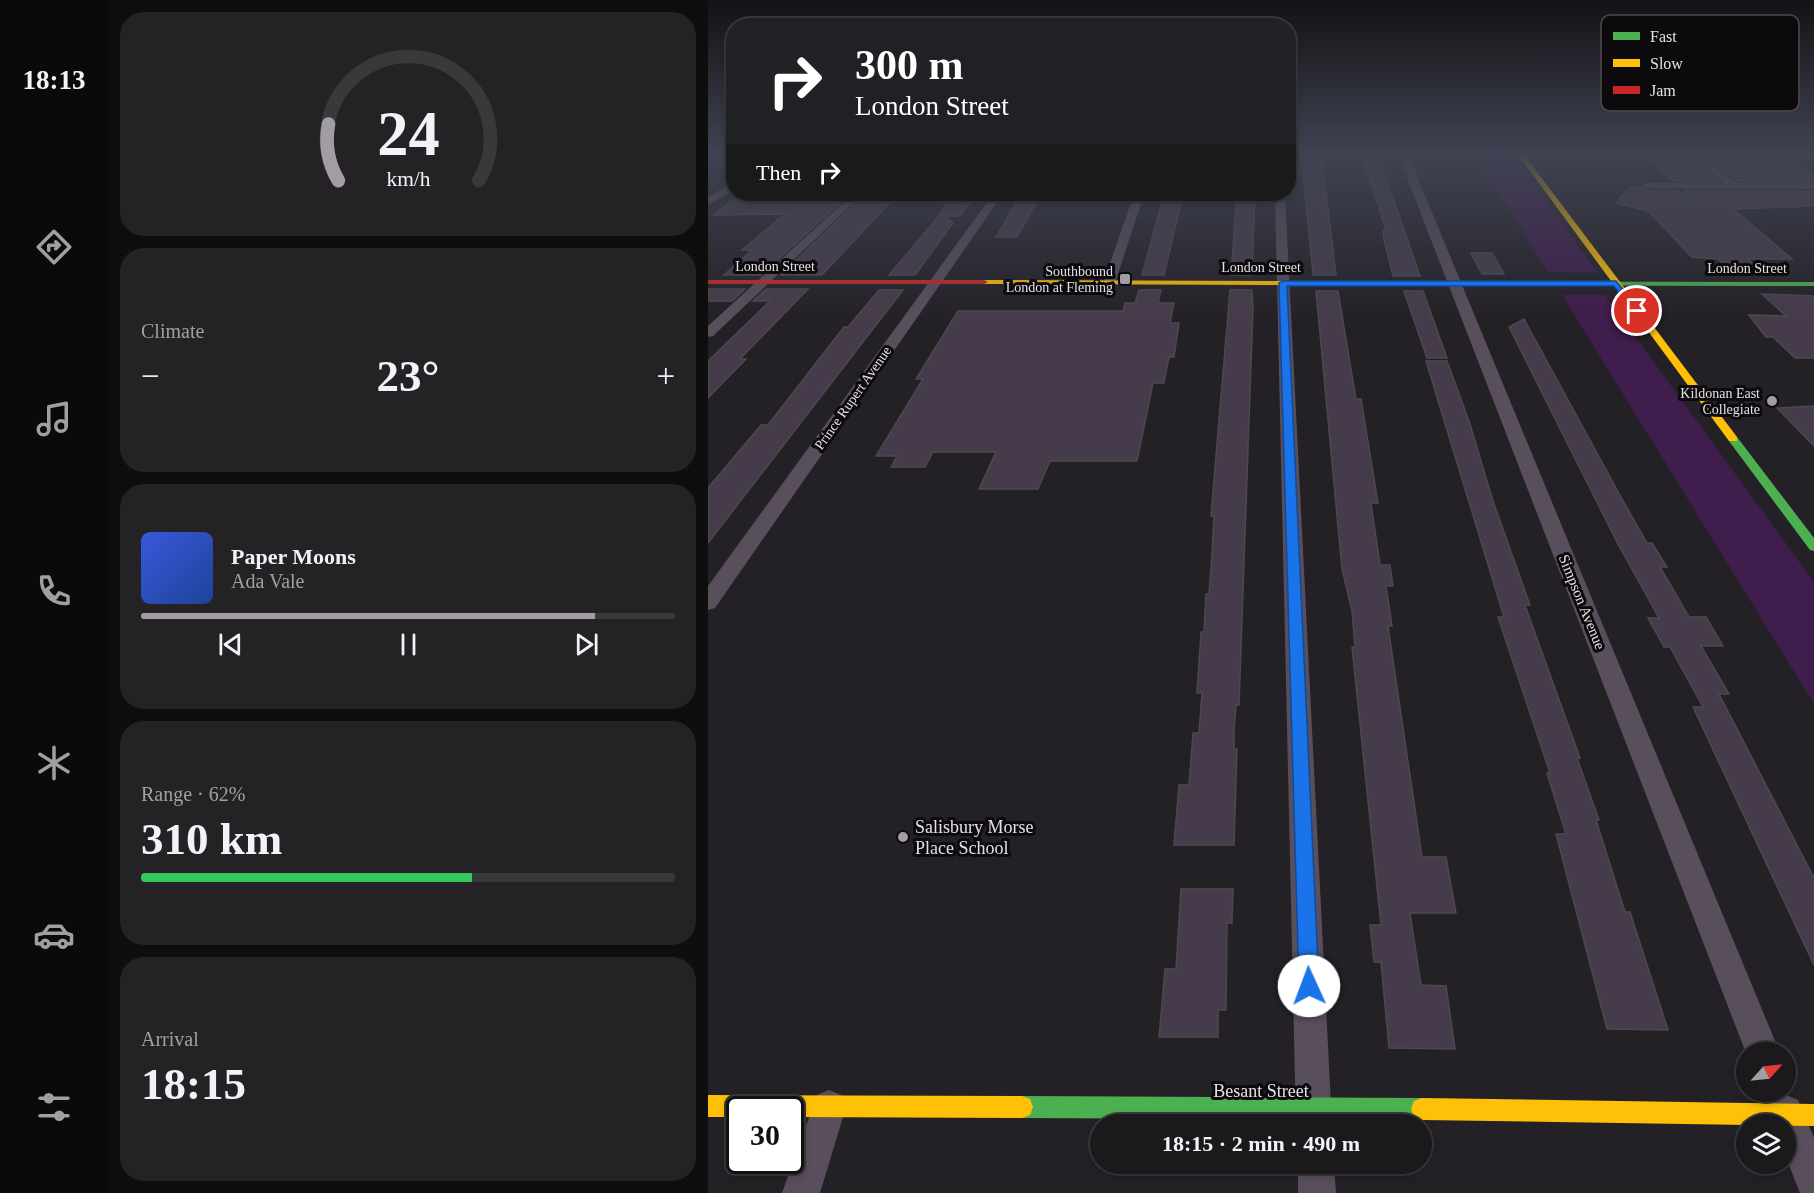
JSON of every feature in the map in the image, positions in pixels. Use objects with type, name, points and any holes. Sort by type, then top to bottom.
[{"type":"street","points":[[708,333],[843,208]]},
{"type":"street","name":"Prince Rupert Avenue","points":[[708,602],[988,208]]},
{"type":"street","points":[[1109,283],[1134,208]]},
{"type":"street","points":[[1280,208],[1313,1114]]},
{"type":"street","name":"Simpson Avenue","points":[[1424,208],[1758,1042]]},
{"type":"street","points":[[1560,208],[1814,547]]},
{"type":"street","name":"London Street","points":[[708,282],[1814,284]]},
{"type":"street","name":"Besant Street","points":[[708,1106],[1168,1114]]},
{"type":"street","points":[[801,1193],[829,1107]]},
{"type":"street","points":[[1793,1107],[1814,1183]]},
{"type":"street","name":"Besant Street","points":[[1415,1114],[1793,1107]]},
{"type":"street","points":[[1316,1174],[1317,1193]]},
{"type":"shaded area","points":[[1508,208],[1550,208],[1598,273],[1548,272]]},
{"type":"shaded area","points":[[1562,295],[1605,295],[1814,582],[1814,704]]},
{"type":"building","points":[[723,208],[835,208],[761,275],[724,275],[752,250],[742,250],[785,214],[713,215]]},
{"type":"building","points":[[851,208],[885,208],[822,275],[781,275]]},
{"type":"building","points":[[944,208],[966,208],[960,216],[945,216],[953,223],[915,275],[889,275]]},
{"type":"building","points":[[1013,208],[1033,208],[1017,237],[996,237]]},
{"type":"building","points":[[1160,208],[1180,208],[1164,275],[1142,275]]},
{"type":"building","points":[[1236,208],[1254,208],[1252,275],[1231,275]]},
{"type":"building","points":[[1306,208],[1328,208],[1336,275],[1313,275]]},
{"type":"building","points":[[1379,208],[1396,208],[1420,276],[1393,276],[1384,240],[1383,230],[1386,230]]},
{"type":"building","points":[[1635,208],[1769,208],[1733,209],[1792,259],[1748,259],[1755,266],[1725,266],[1718,259],[1692,257],[1648,211]]},
{"type":"building","points":[[1471,253],[1492,253],[1504,274],[1482,274]]},
{"type":"building","points":[[708,289],[745,289],[732,301],[708,301]]},
{"type":"building","points":[[766,289],[808,289],[740,359],[746,359],[708,398],[708,361],[770,301],[753,301]]},
{"type":"building","points":[[879,290],[903,290],[708,543],[708,488],[761,425],[768,425],[844,327],[848,327]]},
{"type":"building","points":[[1139,290],[1161,290],[1158,303],[1174,303],[1170,323],[1179,323],[1174,357],[1169,357],[1164,383],[1153,383],[1137,461],[1050,461],[1038,489],[979,489],[996,452],[933,452],[925,467],[891,467],[897,456],[876,456],[923,379],[916,379],[958,311],[1123,311],[1125,303],[1135,303]]},
{"type":"building","points":[[1230,290],[1252,290],[1253,307],[1239,705],[1236,705],[1234,729],[1234,749],[1237,749],[1234,845],[1174,845],[1179,785],[1189,785],[1193,733],[1199,733],[1202,693],[1197,693],[1201,632],[1204,632],[1206,594],[1209,594],[1214,516],[1211,516]]},
{"type":"building","points":[[1316,291],[1338,291],[1356,399],[1361,399],[1378,503],[1371,503],[1380,565],[1390,565],[1393,586],[1386,586],[1392,626],[1388,626],[1422,857],[1446,857],[1456,913],[1410,913],[1421,985],[1446,986],[1455,1049],[1389,1048],[1381,962],[1374,962],[1370,925],[1381,925],[1352,647],[1355,647],[1352,611],[1342,569]]},
{"type":"building","points":[[1404,291],[1423,291],[1447,358],[1427,358]]},
{"type":"building","points":[[1762,294],[1814,296],[1814,358],[1795,358],[1773,337],[1766,337],[1749,315],[1786,316]]},
{"type":"building","points":[[1524,319],[1647,543],[1652,543],[1667,567],[1660,567],[1689,617],[1706,617],[1723,646],[1701,646],[1729,694],[1719,694],[1814,878],[1814,965],[1693,707],[1703,707],[1670,647],[1664,647],[1648,618],[1659,618],[1618,544],[1509,327]]},
{"type":"building","points":[[1426,361],[1447,361],[1469,421],[1493,501],[1530,605],[1525,605],[1580,758],[1577,758],[1599,820],[1596,820],[1625,912],[1630,912],[1668,1030],[1607,1029],[1556,834],[1566,834],[1547,773],[1550,773],[1498,617],[1504,617]]},
{"type":"building","points":[[1814,406],[1814,446],[1777,408]]},
{"type":"building","points":[[1181,889],[1233,889],[1232,923],[1227,923],[1226,1010],[1218,1010],[1218,1037],[1159,1037],[1165,969],[1176,969]]},
{"type":"traffic: fast","points":[[1300,283],[1814,284]]},
{"type":"traffic: fast","points":[[1733,439],[1814,547]]},
{"type":"traffic: fast","points":[[1022,1107],[1422,1109]]},
{"type":"traffic: slow","points":[[1561,208],[1733,439]]},
{"type":"traffic: slow","points":[[984,282],[1300,283]]},
{"type":"traffic: slow","points":[[708,1106],[1022,1107]]},
{"type":"traffic: slow","points":[[1422,1109],[1814,1115]]},
{"type":"traffic: jam","points":[[708,282],[984,282]]},
{"type":"place","name":"Southbound London at Fleming","points":[[1125,279]]},
{"type":"place","name":"Kildonan East Collegiate","points":[[1772,401]]},
{"type":"place","name":"Salisbury Morse Place School","points":[[903,837]]},
{"type":"route","points":[[1309,986],[1283,283],[1552,285],[1616,283],[1637,311]]}]
